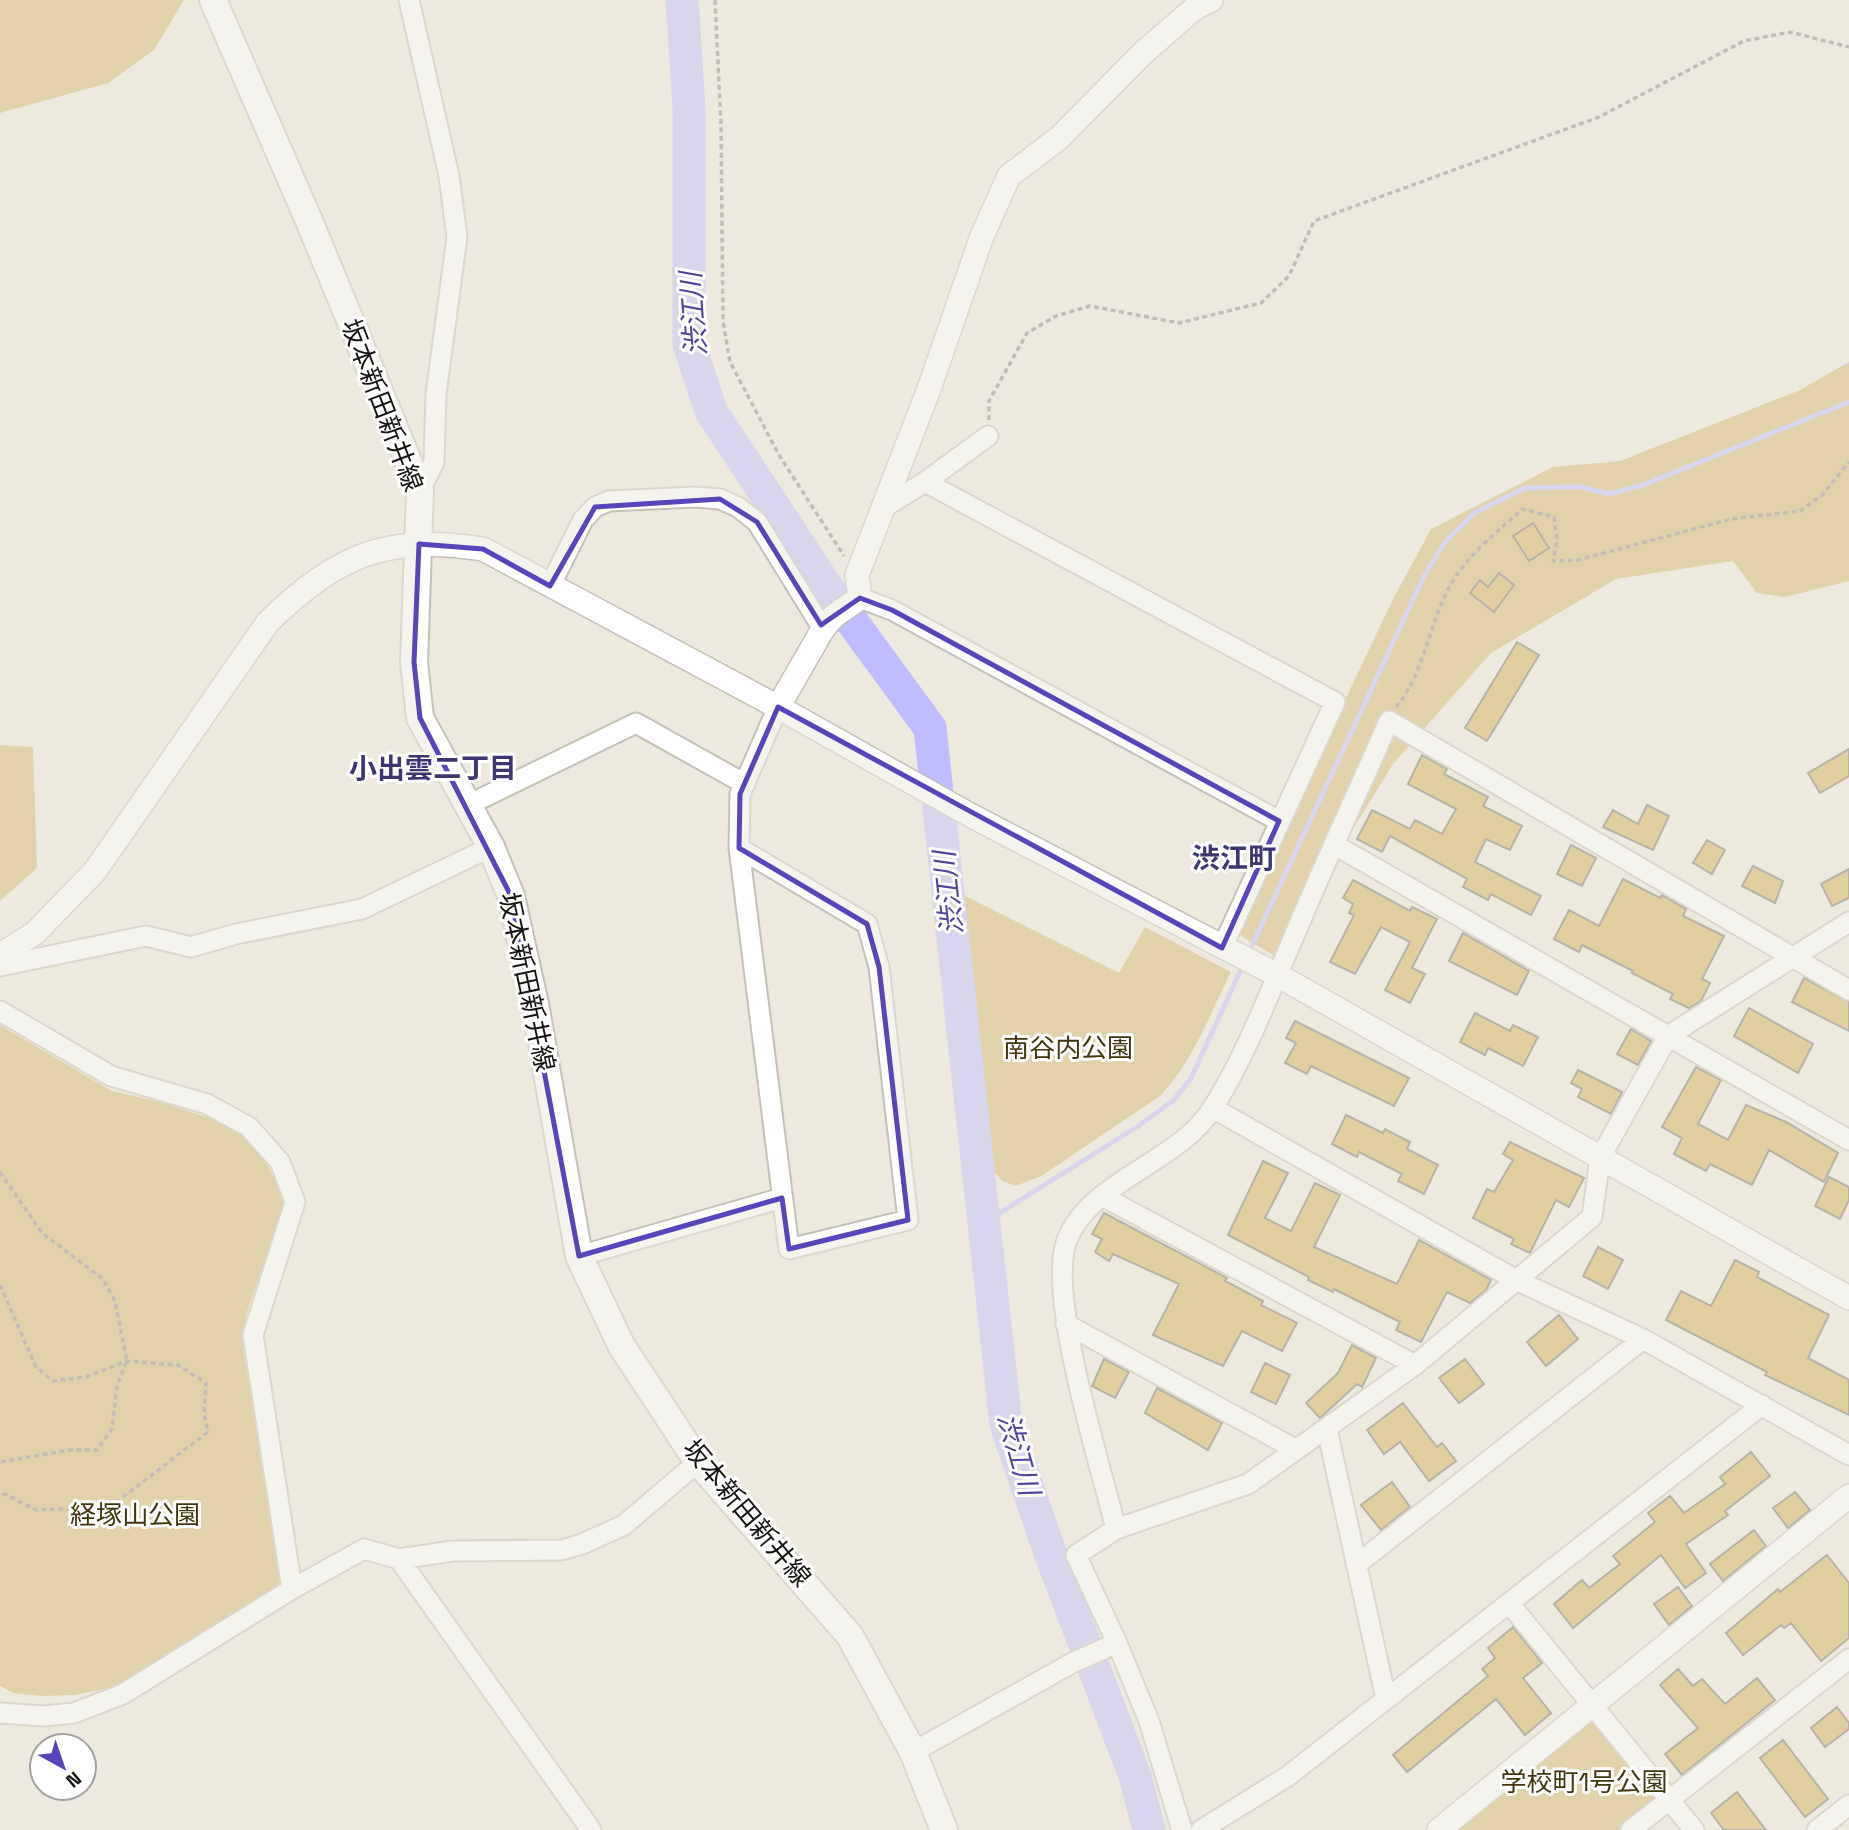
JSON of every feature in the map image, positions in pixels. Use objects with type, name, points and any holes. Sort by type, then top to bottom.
[{"type":"main road","name":"坂本新田新井線","points":[[213,0],[310,223],[420,490],[414,662],[420,718],[491,847],[511,896],[535,1004],[579,1256],[621,1345],[698,1462],[850,1636],[913,1752],[944,1830]]},
{"type":"street","points":[[409,0],[449,176],[457,237],[436,394],[434,462],[420,490]]},
{"type":"street","points":[[860,598],[857,575],[886,506],[982,236],[1009,176],[1059,138],[1144,52],[1195,8],[1211,0]]},
{"type":"street","points":[[886,506],[925,482],[988,436]]},
{"type":"street","points":[[925,482],[1335,702],[1279,821],[1226,950]]},
{"type":"street","points":[[550,586],[583,520],[595,507],[609,502],[695,497],[720,499],[738,507],[757,522],[828,622]]},
{"type":"street","points":[[0,955],[35,933],[95,871],[268,622],[301,590],[373,549],[448,543],[483,549],[778,707],[972,817],[1272,972],[1849,1298]]},
{"type":"street","points":[[860,598],[892,610],[1279,821]]},
{"type":"street","points":[[739,848],[867,924],[879,967],[908,1220],[789,1249],[739,848],[740,794],[778,707],[828,622],[860,598]]},
{"type":"street","points":[[1116,1530],[1066,1324],[1061,1282],[1067,1241],[1082,1216],[1102,1196],[1177,1147],[1213,1108],[1272,972],[1335,845],[1389,721],[1790,958],[1849,990]]},
{"type":"street","points":[[468,805],[636,723],[745,784]]},
{"type":"street","points":[[1335,845],[1849,1140]]},
{"type":"street","points":[[0,966],[146,936],[191,947],[236,934],[362,909],[491,847]]},
{"type":"street","points":[[1182,1830],[1149,1721],[1112,1644],[1076,1555],[1116,1530],[1248,1484],[1295,1448],[1327,1429],[1415,1366],[1592,1217],[1600,1158],[1668,1036],[1849,922]]},
{"type":"street","points":[[0,1012],[111,1076],[207,1104],[249,1126],[280,1162],[295,1202],[253,1335],[292,1589]]},
{"type":"street","points":[[1213,1108],[1518,1281],[1643,1339],[1849,1455]]},
{"type":"street","points":[[1102,1196],[1415,1366]]},
{"type":"street","points":[[579,1256],[782,1198]]},
{"type":"street","points":[[1066,1324],[1295,1448]]},
{"type":"street","points":[[1356,1565],[1643,1339]]},
{"type":"street","points":[[1201,1830],[1288,1776],[1762,1405]]},
{"type":"street","points":[[1327,1429],[1386,1699]]},
{"type":"street","points":[[0,1713],[44,1716],[74,1713],[124,1694],[292,1589],[364,1549],[399,1559],[453,1551],[562,1550],[582,1545],[624,1525],[698,1462]]},
{"type":"street","points":[[1439,1830],[1849,1496]]},
{"type":"street","points":[[399,1559],[591,1830]]},
{"type":"street","points":[[1509,1603],[1694,1830]]},
{"type":"street","points":[[913,1752],[1072,1663],[1112,1644]]},
{"type":"street","points":[[1631,1830],[1849,1659]]},
{"type":"street","points":[[1817,1830],[1849,1805]]},
{"type":"path","points":[[715,0],[721,139],[723,321],[730,362],[779,455],[817,519],[857,575]]},
{"type":"path","points":[[988,436],[989,401],[1027,333],[1056,316],[1090,306],[1178,323],[1261,303],[1289,276],[1314,221],[1599,117],[1744,41],[1790,32],[1849,47]]},
{"type":"path","points":[[1392,712],[1409,686],[1451,583],[1468,560],[1522,509],[1554,517],[1557,540],[1553,561],[1578,560],[1731,519],[1800,511],[1822,495],[1849,462]]},
{"type":"path","points":[[0,1172],[42,1233],[103,1279],[115,1301],[127,1361],[117,1385],[111,1429],[97,1450],[69,1450],[0,1462]]},
{"type":"path","points":[[0,1285],[36,1367],[53,1381],[86,1377],[127,1361],[178,1366],[206,1382],[204,1415],[208,1432],[110,1507],[36,1510],[5,1494],[0,1496]]},
{"type":"highlighted area","points":[[720,499],[757,522],[821,625],[860,598],[892,610],[1279,821],[1222,948],[778,707],[740,794],[739,848],[867,924],[879,967],[908,1220],[789,1249],[782,1198],[579,1256],[511,896],[420,718],[414,662],[419,544],[483,549],[550,586],[595,507]]},
{"type":"green space","points":[[0,0],[184,0],[154,50],[108,83],[0,113]]},
{"type":"green space","points":[[1849,362],[1849,581],[1785,597],[1757,593],[1733,561],[1616,579],[1491,653],[1393,764],[1275,956],[1238,934],[1392,601],[1431,529],[1553,467],[1620,461],[1798,391]]},
{"type":"green space","points":[[0,745],[33,747],[37,868],[0,901]]},
{"type":"green space","name":"南谷内公園","points":[[961,894],[1119,973],[1145,927],[1231,972],[1191,1053],[1172,1083],[1160,1096],[1043,1175],[1016,1186],[1002,1181],[987,1163]]},
{"type":"green space","name":"経塚山公園","points":[[0,1025],[112,1091],[160,1102],[210,1118],[244,1136],[267,1164],[285,1202],[279,1233],[262,1269],[247,1312],[242,1340],[281,1585],[121,1686],[74,1695],[13,1693],[0,1686]]},
{"type":"green space","name":"学校町1号公園","points":[[1591,1714],[1658,1797],[1618,1830],[1450,1830]]},
{"type":"building","points":[[1533,523],[1549,548],[1529,561],[1513,536]]},
{"type":"building","points":[[1499,573],[1514,585],[1494,612],[1470,593],[1480,580],[1488,587]]},
{"type":"building","points":[[1517,642],[1539,655],[1487,741],[1465,728]]},
{"type":"building","points":[[1849,749],[1849,776],[1820,793],[1808,773]]},
{"type":"building","points":[[1422,755],[1447,769],[1444,774],[1488,797],[1483,806],[1522,826],[1510,850],[1486,839],[1475,862],[1541,896],[1531,915],[1491,894],[1488,900],[1463,887],[1467,879],[1390,836],[1382,852],[1357,839],[1372,810],[1410,829],[1415,820],[1442,834],[1456,809],[1408,784]]},
{"type":"building","points":[[1647,805],[1669,816],[1653,850],[1603,827],[1613,810],[1638,824]]},
{"type":"building","points":[[1707,840],[1725,850],[1712,874],[1693,863]]},
{"type":"building","points":[[1571,845],[1596,858],[1582,886],[1557,874]]},
{"type":"building","points":[[1753,866],[1783,881],[1775,903],[1742,886]]},
{"type":"building","points":[[1849,869],[1849,898],[1832,906],[1821,884]]},
{"type":"building","points":[[1623,879],[1660,898],[1662,895],[1686,909],[1683,916],[1724,936],[1702,979],[1710,983],[1701,1001],[1689,1008],[1670,999],[1673,994],[1632,973],[1633,971],[1582,945],[1579,952],[1554,939],[1569,910],[1599,926]]},
{"type":"building","points":[[1353,880],[1410,911],[1412,907],[1437,919],[1412,968],[1425,974],[1410,1003],[1385,990],[1410,942],[1381,927],[1355,974],[1330,962],[1354,915],[1349,913],[1353,904],[1343,898]]},
{"type":"building","points":[[1463,933],[1529,971],[1517,995],[1449,961]]},
{"type":"building","points":[[1804,978],[1849,1002],[1849,1031],[1792,1002]]},
{"type":"building","points":[[1749,1008],[1813,1044],[1798,1073],[1734,1036]]},
{"type":"building","points":[[1475,1013],[1510,1031],[1513,1025],[1538,1037],[1523,1066],[1488,1048],[1485,1055],[1460,1042]]},
{"type":"building","points":[[1295,1021],[1409,1078],[1394,1106],[1311,1066],[1307,1074],[1285,1063],[1296,1043],[1286,1038]]},
{"type":"building","points":[[1631,1029],[1651,1041],[1638,1065],[1617,1054]]},
{"type":"building","points":[[1696,1067],[1721,1080],[1698,1124],[1728,1140],[1746,1105],[1786,1122],[1838,1153],[1824,1182],[1769,1150],[1752,1185],[1710,1164],[1706,1171],[1674,1154],[1682,1138],[1662,1127]]},
{"type":"building","points":[[1578,1070],[1622,1092],[1611,1114],[1578,1097],[1582,1089],[1571,1083]]},
{"type":"building","points":[[1346,1115],[1383,1133],[1385,1129],[1410,1142],[1407,1149],[1438,1165],[1424,1194],[1398,1181],[1402,1174],[1359,1152],[1357,1157],[1332,1144]]},
{"type":"building","points":[[1510,1142],[1584,1178],[1569,1207],[1556,1200],[1530,1253],[1511,1244],[1514,1239],[1473,1218],[1487,1189],[1494,1192],[1513,1160],[1503,1154]]},
{"type":"building","points":[[1263,1161],[1288,1173],[1265,1218],[1291,1231],[1315,1183],[1340,1195],[1314,1247],[1397,1284],[1419,1240],[1491,1280],[1486,1290],[1470,1303],[1447,1292],[1421,1342],[1396,1330],[1400,1322],[1334,1289],[1333,1292],[1308,1280],[1309,1277],[1228,1235]]},
{"type":"building","points":[[1829,1177],[1849,1187],[1849,1200],[1840,1219],[1815,1206]]},
{"type":"building","points":[[1104,1213],[1227,1278],[1225,1281],[1263,1301],[1261,1305],[1297,1323],[1282,1351],[1242,1331],[1223,1366],[1153,1335],[1179,1284],[1113,1254],[1109,1261],[1095,1252],[1102,1239],[1092,1234]]},
{"type":"building","points":[[1598,1247],[1623,1260],[1608,1289],[1583,1276]]},
{"type":"building","points":[[1735,1260],[1759,1272],[1757,1277],[1829,1315],[1808,1358],[1849,1380],[1849,1415],[1765,1375],[1767,1372],[1666,1320],[1681,1291],[1711,1306]]},
{"type":"building","points":[[1559,1315],[1578,1339],[1546,1366],[1527,1342]]},
{"type":"building","points":[[1352,1345],[1376,1358],[1362,1387],[1357,1384],[1320,1418],[1306,1403],[1338,1373]]},
{"type":"building","points":[[1104,1359],[1129,1372],[1115,1398],[1092,1386]]},
{"type":"building","points":[[1465,1359],[1484,1384],[1459,1403],[1439,1378]]},
{"type":"building","points":[[1265,1363],[1290,1375],[1276,1404],[1251,1392]]},
{"type":"building","points":[[1157,1388],[1222,1423],[1208,1450],[1145,1413]]},
{"type":"building","points":[[1403,1403],[1437,1447],[1442,1443],[1456,1461],[1429,1481],[1400,1442],[1384,1454],[1367,1430]]},
{"type":"building","points":[[1751,1452],[1770,1476],[1725,1511],[1728,1515],[1686,1544],[1706,1573],[1685,1588],[1661,1555],[1573,1628],[1554,1604],[1582,1580],[1589,1588],[1620,1564],[1613,1556],[1655,1522],[1648,1513],[1670,1496],[1684,1513],[1725,1484],[1720,1477]]},
{"type":"building","points":[[1392,1482],[1410,1507],[1381,1530],[1361,1505]]},
{"type":"building","points":[[1795,1492],[1810,1510],[1788,1528],[1773,1508]]},
{"type":"building","points":[[1754,1530],[1766,1546],[1723,1581],[1710,1564]]},
{"type":"building","points":[[1827,1555],[1849,1583],[1849,1638],[1821,1661],[1791,1623],[1784,1628],[1781,1625],[1743,1655],[1726,1633],[1778,1589],[1780,1592]]},
{"type":"building","points":[[1678,1587],[1692,1606],[1669,1625],[1654,1604]]},
{"type":"building","points":[[1513,1627],[1542,1663],[1523,1678],[1551,1713],[1525,1735],[1496,1699],[1407,1772],[1393,1755],[1488,1676],[1482,1669],[1495,1658],[1488,1648]]},
{"type":"building","points":[[1678,1669],[1693,1686],[1702,1679],[1725,1704],[1757,1678],[1775,1700],[1682,1775],[1665,1754],[1698,1728],[1660,1685]]},
{"type":"building","points":[[1837,1707],[1849,1723],[1849,1729],[1825,1747],[1811,1728]]},
{"type":"building","points":[[1783,1740],[1828,1799],[1805,1817],[1760,1758]]},
{"type":"building","points":[[1737,1792],[1766,1830],[1724,1830],[1711,1813]]},
{"type":"waterway","name":"渋江川","points":[[682,0],[689,109],[689,344],[711,411],[826,586],[930,728],[1006,1425],[1052,1558],[1135,1776],[1149,1830]]},
{"type":"waterway","points":[[1248,954],[1424,576],[1446,541],[1474,513],[1525,488],[1581,487],[1609,494],[1643,485],[1849,402]]},
{"type":"waterway","points":[[982,1224],[1137,1127],[1174,1100],[1191,1078],[1244,963]]},
{"type":"district","name":"小出雲二丁目","points":[[433,768]]},
{"type":"district","name":"渋江町","points":[[1234,858]]}]
